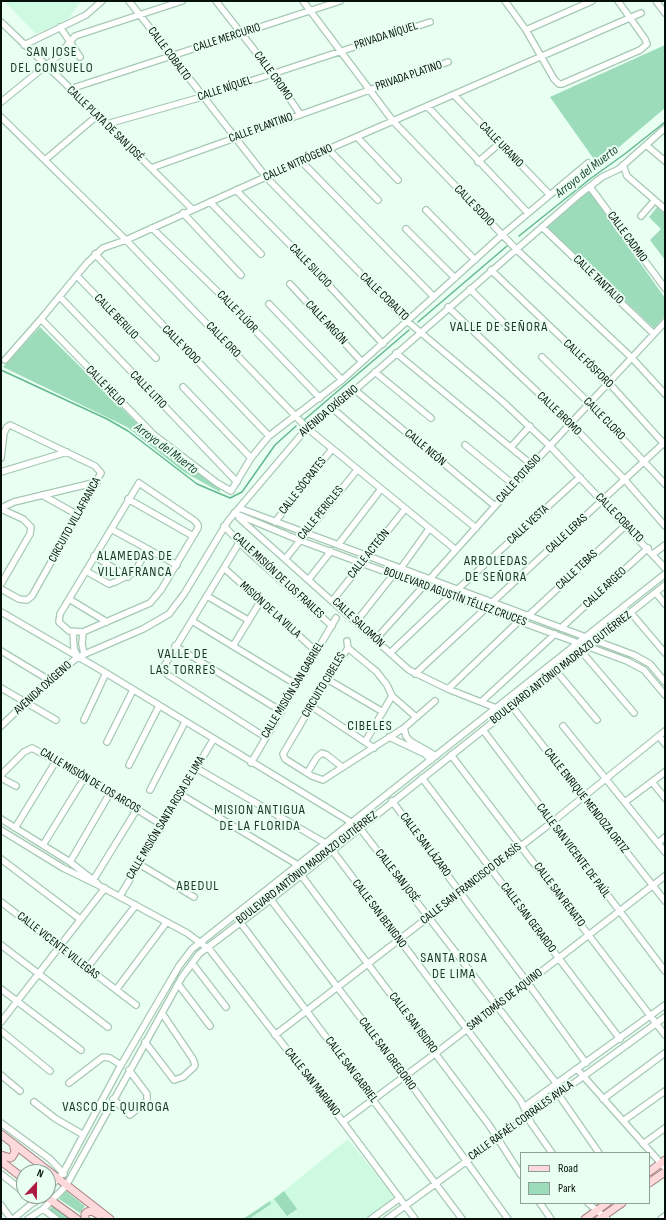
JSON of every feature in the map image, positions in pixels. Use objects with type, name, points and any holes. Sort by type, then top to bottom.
[{"type":"main road","points":[[1,1134],[58,1179],[67,1183],[110,1219]]},
{"type":"main road","points":[[1,1155],[10,1158],[12,1157],[15,1149],[13,1143]]},
{"type":"main road","points":[[1,1161],[16,1172]]},
{"type":"main road","points":[[650,1171],[664,1164]]},
{"type":"main road","points":[[650,1182],[665,1172]]},
{"type":"main road","points":[[56,1204],[77,1219]]},
{"type":"main road","points":[[586,1219],[606,1204]]},
{"type":"main road","points":[[603,1218],[621,1204]]},
{"type":"main road","points":[[85,1219],[85,1214],[92,1211],[106,1219]]},
{"type":"street","points":[[24,45],[86,15],[102,1]]},
{"type":"street","name":"CALLE COBALTO","points":[[129,1],[202,97],[266,177],[407,321],[530,426],[648,548],[665,568]]},
{"type":"street","points":[[1,102],[60,55],[79,34],[182,1]]},
{"type":"street","name":"CALLE CROMO","points":[[216,1],[273,74],[300,114]]},
{"type":"street","name":"CALLE SODIO","points":[[303,1],[371,89],[393,121],[502,235],[632,358],[665,394]]},
{"type":"street","name":"CALLE MERCURIO","points":[[70,89],[340,1]]},
{"type":"street","points":[[514,1],[506,2],[526,30],[557,82],[562,84],[574,80],[646,46],[645,38],[618,1]]},
{"type":"street","points":[[526,30],[592,1]]},
{"type":"street","points":[[656,1],[665,14]]},
{"type":"street","name":"CALLE NITRÓGENO","points":[[5,360],[95,254],[103,248],[126,240],[328,149],[641,13]]},
{"type":"street","name":"CALLE PLATA DE SAN JOSÉ","points":[[1,22],[98,115],[192,209]]},
{"type":"street","name":"PRIVADA NÍQUEL","points":[[342,51],[430,22]]},
{"type":"street","points":[[60,27],[80,56]]},
{"type":"street","name":"CALLE NÍQUEL","points":[[107,124],[202,97],[342,51]]},
{"type":"street","name":"PRIVADA PLATINO","points":[[371,89],[448,62]]},
{"type":"street","name":"CALLE PLANTINO","points":[[151,168],[371,89]]},
{"type":"street","name":"CALLE URANIO","points":[[454,95],[549,194]]},
{"type":"street","points":[[427,106],[478,162],[528,213]]},
{"type":"street","points":[[45,160],[98,115]]},
{"type":"street","name":"CALLE ORO","points":[[1,117],[126,240],[307,428],[456,550]]},
{"type":"street","name":"AVENIDA OXÍGENO","points":[[2,724],[49,680],[78,657],[148,627],[169,614],[184,594],[224,526],[307,428],[355,390],[420,331],[542,227],[590,187],[623,165],[665,128]]},
{"type":"street","points":[[357,137],[398,180]]},
{"type":"street","points":[[478,162],[500,143]]},
{"type":"street","points":[[646,145],[665,161]]},
{"type":"street","points":[[328,149],[378,200]]},
{"type":"street","points":[[301,161],[434,297]]},
{"type":"street","name":"AVENIDA OXÍGENO","points":[[232,490],[251,458],[269,436],[342,380],[502,235],[549,194],[588,163]]},
{"type":"street","points":[[623,165],[627,176],[665,209]]},
{"type":"street","name":"CALLE CADMIO","points":[[590,187],[665,288]]},
{"type":"street","name":"CALLE SILICIO","points":[[236,190],[383,344]]},
{"type":"street","points":[[641,216],[655,200]]},
{"type":"street","points":[[210,202],[260,254]]},
{"type":"street","points":[[426,210],[475,260]]},
{"type":"street","points":[[182,214],[241,275]]},
{"type":"street","name":"CALLE TANTALIO","points":[[542,227],[654,334]]},
{"type":"street","name":"CALLE FLÚOR","points":[[152,228],[220,294],[320,398]]},
{"type":"street","points":[[406,229],[455,278]]},
{"type":"street","name":"CALLE YODO","points":[[95,254],[269,436]]},
{"type":"street","name":"CALLE FÓSFORO","points":[[491,270],[609,383],[665,444]]},
{"type":"street","name":"CALLE BERILIO","points":[[77,276],[156,358]]},
{"type":"street","name":"CALLE ARGÓN","points":[[290,284],[362,362]]},
{"type":"street","points":[[470,289],[504,323],[512,327]]},
{"type":"street","name":"CALLE LITIO","points":[[60,297],[237,482]]},
{"type":"street","points":[[269,304],[342,380]]},
{"type":"street","name":"CALLE BROMO","points":[[448,307],[571,424],[625,480],[665,526]]},
{"type":"street","name":"CALLE HELIO","points":[[41,319],[154,435],[217,483],[227,490],[232,490]]},
{"type":"street","name":"CALLE POTASIO","points":[[376,639],[532,465],[665,322]]},
{"type":"street","points":[[396,353],[532,465]]},
{"type":"street","name":"CALLE CLORO","points":[[542,357],[590,404],[665,484]]},
{"type":"street","points":[[375,372],[431,418]]},
{"type":"street","points":[[183,387],[251,458]]},
{"type":"street","name":"CALLE NEÓN","points":[[355,390],[495,506]]},
{"type":"street","points":[[332,408],[396,463],[476,528]]},
{"type":"street","name":"CIRCUITO VILLAFRANCA","points":[[1,458],[4,433],[8,425],[17,427],[67,452],[98,469],[101,474],[35,592],[30,598],[19,600],[1,589]]},
{"type":"street","points":[[511,447],[530,426]]},
{"type":"street","name":"CALLE LERAS","points":[[415,674],[494,603],[665,444]]},
{"type":"street","points":[[465,445],[514,485]]},
{"type":"street","name":"CALLE SÓCRATES","points":[[275,522],[332,449]]},
{"type":"street","points":[[1,472],[67,452]]},
{"type":"street","name":"CALLE PERICLES","points":[[286,558],[304,533],[357,470]]},
{"type":"street","name":"CALLE VESTA","points":[[458,589],[580,477]]},
{"type":"street","points":[[1,509],[9,504],[97,482]]},
{"type":"street","points":[[142,484],[195,521],[198,526],[161,590],[150,603],[83,632],[73,632],[61,626],[58,618],[128,499],[137,485],[142,484]]},
{"type":"street","points":[[338,545],[380,489]]},
{"type":"street","points":[[42,495],[78,516]]},
{"type":"street","points":[[128,499],[193,536]]},
{"type":"street","name":"BOULEVARD AGUSTÍN TÉLLEZ CRUCES","points":[[239,508],[644,659],[665,682]]},
{"type":"street","points":[[1,509],[23,520],[32,527],[30,534],[1,584]]},
{"type":"street","name":"CALLE ACTEÓN","points":[[332,600],[405,509]]},
{"type":"street","name":"BOULEVARD AGUSTÍN TÉLLEZ CRUCES","points":[[234,513],[299,540],[637,665],[650,676],[665,695]]},
{"type":"street","name":"CALLE SALOMÓN","points":[[234,513],[415,674],[496,708]]},
{"type":"street","name":"CALLE TEBAS","points":[[528,616],[626,525]]},
{"type":"street","name":"CALLE MISIÓN DE LOS FRAILES","points":[[224,526],[239,543],[332,626]]},
{"type":"street","points":[[111,529],[176,565]]},
{"type":"street","points":[[401,568],[429,529]]},
{"type":"street","points":[[239,543],[163,665],[165,673],[265,737]]},
{"type":"street","points":[[653,554],[665,545]]},
{"type":"street","name":"CALLE ARGEO","points":[[561,628],[648,548]]},
{"type":"street","points":[[86,570],[109,584],[128,577],[135,572],[147,549]]},
{"type":"street","points":[[309,579],[330,551]]},
{"type":"street","points":[[94,556],[128,577]]},
{"type":"street","name":"MISIÓN DE LA VILLA","points":[[224,568],[317,652]]},
{"type":"street","points":[[356,622],[393,574]]},
{"type":"street","name":"BOULEVARD ANTÔNIO MADRAZO GUTIÉRREZ","points":[[58,1179],[63,1173],[82,1134],[121,1065],[182,962],[199,941],[265,892],[325,843],[579,644],[665,574]]},
{"type":"street","name":"BOULEVARD ANTÔNIO MADRAZO GUTIÉRREZ","points":[[56,1196],[67,1183],[178,984],[192,962],[206,947],[270,900],[392,801],[557,672],[665,585]]},
{"type":"street","points":[[656,593],[665,604]]},
{"type":"street","points":[[207,596],[248,620]]},
{"type":"street","points":[[390,653],[450,596]]},
{"type":"street","points":[[69,599],[107,622]]},
{"type":"street","points":[[233,646],[260,602]]},
{"type":"street","name":"CALLE SAN JOSÉ","points":[[1,612],[352,822],[359,828],[430,916],[557,1084]]},
{"type":"street","points":[[631,613],[665,653]]},
{"type":"street","name":"CALLE MISIÓN SAN GABRIEL","points":[[251,762],[336,618]]},
{"type":"street","points":[[192,620],[297,685]]},
{"type":"street","points":[[448,689],[519,621]]},
{"type":"street","points":[[73,632],[74,649],[78,657]]},
{"type":"street","points":[[83,632],[82,644],[84,654]]},
{"type":"street","points":[[481,702],[554,634]]},
{"type":"street","name":"CIRCUITO CIBELES","points":[[416,717],[392,696],[383,678],[347,644],[283,754],[285,759],[307,773],[322,780],[404,728],[435,701]]},
{"type":"street","points":[[175,646],[281,711]]},
{"type":"street","points":[[1,651],[49,680]]},
{"type":"street","points":[[582,652],[634,713]]},
{"type":"street","points":[[557,672],[597,720]]},
{"type":"street","points":[[84,720],[106,674]]},
{"type":"street","points":[[327,679],[383,712]]},
{"type":"street","points":[[1,688],[56,720]]},
{"type":"street","points":[[107,742],[133,690]]},
{"type":"street","points":[[365,742],[392,696]]},
{"type":"street","name":"CALLE ENRIQUE MENDOZA ORTIZ","points":[[507,700],[665,902]]},
{"type":"street","points":[[129,765],[159,706]]},
{"type":"street","points":[[311,706],[374,748]]},
{"type":"street","points":[[150,790],[185,722]]},
{"type":"street","points":[[563,726],[665,852]]},
{"type":"street","points":[[404,728],[405,734],[410,741],[436,756]]},
{"type":"street","name":"CALLE SAN VICENTE DE PAÚL","points":[[483,730],[665,971]]},
{"type":"street","name":"CALLE SAN FRANCISCO DE ASÍS","points":[[275,1035],[491,870],[665,731]]},
{"type":"street","points":[[659,736],[665,744]]},
{"type":"street","points":[[389,737],[425,754],[431,760]]},
{"type":"street","name":"CALLE MISIÓN SANTA ROSA DE LIMA","points":[[120,896],[213,740]]},
{"type":"street","name":"CALLE MISIÓN DE LOS ARCOS","points":[[1,775],[30,748],[85,777],[162,825]]},
{"type":"street","points":[[307,773],[322,753],[328,755],[342,767]]},
{"type":"street","name":"CALLE SAN RENATO","points":[[451,755],[590,935],[665,1036]]},
{"type":"street","points":[[15,828],[56,761]]},
{"type":"street","points":[[196,768],[325,843]]},
{"type":"street","points":[[625,802],[665,772]]},
{"type":"street","points":[[43,846],[85,777]]},
{"type":"street","points":[[1,778],[16,786]]},
{"type":"street","name":"CALLE SAN GERARDO","points":[[422,778],[620,1039]]},
{"type":"street","points":[[652,782],[665,798]]},
{"type":"street","points":[[70,862],[110,793]]},
{"type":"street","points":[[180,794],[298,865]]},
{"type":"street","name":"CALLE SAN LÁZARO","points":[[392,801],[528,982],[586,1063]]},
{"type":"street","points":[[93,881],[137,809]]},
{"type":"street","points":[[1,819],[70,862],[93,881]]},
{"type":"street","points":[[1,830],[63,868],[93,881]]},
{"type":"street","points":[[658,843],[665,837]]},
{"type":"street","name":"CALLE SAN BENIGNO","points":[[332,850],[524,1107],[528,1116],[551,1152]]},
{"type":"street","points":[[1,859],[80,919]]},
{"type":"street","points":[[140,864],[194,897]]},
{"type":"street","name":"CALLE SAN ISIDRO","points":[[301,875],[489,1124],[520,1174]]},
{"type":"street","name":"SAN TOMÁS DE AQUINO","points":[[343,1122],[436,1053],[665,876]]},
{"type":"street","name":"CALLE SAN MARIANO","points":[[93,881],[199,941],[220,960],[275,1035],[400,1198],[414,1219]]},
{"type":"street","points":[[1,1022],[104,888]]},
{"type":"street","name":"CALLE SAN GREGORIO","points":[[265,892],[405,1076],[508,1219]]},
{"type":"street","name":"CALLE VICENTE VILLEGAS","points":[[1,902],[136,1005]]},
{"type":"street","points":[[87,968],[136,905]]},
{"type":"street","name":"CALLE SAN GABRIEL","points":[[240,922],[436,1182],[462,1219]]},
{"type":"street","points":[[116,990],[166,923]]},
{"type":"street","points":[[1,945],[108,1027]]},
{"type":"street","points":[[192,962],[226,1007]]},
{"type":"street","points":[[178,984],[210,1026]]},
{"type":"street","points":[[1,989],[81,1050]]},
{"type":"street","name":"CALLE RAFAÉL CORRALES AYALA","points":[[524,1107],[665,1005]]},
{"type":"street","points":[[145,1042],[174,1080],[183,1077],[194,1067],[195,1064],[193,1059],[162,1013]]},
{"type":"street","name":"CALLE RAFAÉL CORRALES AYALA","points":[[387,1219],[436,1182],[665,1018]]},
{"type":"street","points":[[1,1031],[50,1071]]},
{"type":"street","points":[[603,1099],[665,1052]]},
{"type":"street","points":[[69,1083],[103,1057],[110,1058],[121,1065]]},
{"type":"street","points":[[577,1069],[643,1144],[664,1164]]},
{"type":"street","points":[[113,1099],[130,1115],[147,1101],[147,1094],[129,1070]]},
{"type":"street","points":[[1,1076],[20,1091]]},
{"type":"street","points":[[623,1121],[665,1091]]},
{"type":"street","points":[[558,1094],[598,1152]]},
{"type":"street","points":[[34,1102],[56,1119],[82,1134]]},
{"type":"street","points":[[1,1123],[50,1159],[63,1173],[67,1183]]},
{"type":"street","points":[[643,1144],[665,1128]]},
{"type":"street","points":[[1,1174],[16,1186]]},
{"type":"street","points":[[371,1219],[400,1198]]},
{"type":"street","points":[[1,1205],[12,1219],[32,1204]]},
{"type":"street","name":"BOULEVARD ANTÔNIO MADRAZO GUTIÉRREZ","points":[[28,1219],[49,1204]]},
{"type":"street","points":[[541,1204],[551,1219]]},
{"type":"street","points":[[589,1204],[603,1218]]},
{"type":"street","points":[[43,1209],[56,1219]]},
{"type":"street","points":[[661,1219],[665,1216]]},
{"type":"shaded area","points":[[4,1],[81,1],[69,18],[36,34]]},
{"type":"shaded area","points":[[348,1139],[394,1197],[366,1219],[244,1219],[285,1190]]},
{"type":"green space","points":[[665,45],[665,108],[598,165],[550,97]]},
{"type":"green space","points":[[589,191],[665,298],[665,316],[654,328],[547,227]]},
{"type":"green space","points":[[658,206],[665,213],[665,260],[650,240],[661,229],[649,217]]},
{"type":"green space","points":[[40,327],[158,444],[220,489],[220,492],[184,472],[127,427],[3,367]]},
{"type":"green space","points":[[66,1191],[85,1206],[80,1213],[59,1199]]},
{"type":"green space","points":[[284,1191],[297,1209],[287,1216],[274,1199]]},
{"type":"green space","points":[[270,1201],[271,1204],[249,1219],[243,1219]]},
{"type":"green space","points":[[53,1206],[70,1219],[60,1219],[48,1210]]},
{"type":"waterway","name":"Arroyo del Muerto","points":[[519,236],[590,179],[665,122]]},
{"type":"waterway","name":"Arroyo del Muerto","points":[[418,322],[507,246]]},
{"type":"waterway","name":"Arroyo del Muerto","points":[[304,420],[409,330]]},
{"type":"waterway","name":"Arroyo del Muerto","points":[[1,370],[107,419],[128,431],[197,484],[230,498],[242,492],[275,445],[296,426]]},
{"type":"district","name":"SAN JOSE DEL CONSUELO","points":[[52,60]]},
{"type":"district","name":"VALLE DE SEÑORA","points":[[499,327]]},
{"type":"district","name":"ALAMEDAS DE VILLAFRANCA","points":[[135,564]]},
{"type":"district","name":"ARBOLEDAS DE SEÑORA","points":[[496,570]]},
{"type":"district","name":"VALLE DE LAS TORRES","points":[[183,662]]},
{"type":"district","name":"CIBELES","points":[[370,726]]},
{"type":"district","name":"MISION ANTIGUA DE LA FLORIDA","points":[[260,818]]},
{"type":"district","name":"ABEDUL","points":[[198,886]]},
{"type":"district","name":"SANTA ROSA DE LIMA","points":[[454,966]]},
{"type":"district","name":"VASCO DE QUIROGA","points":[[116,1107]]}]
